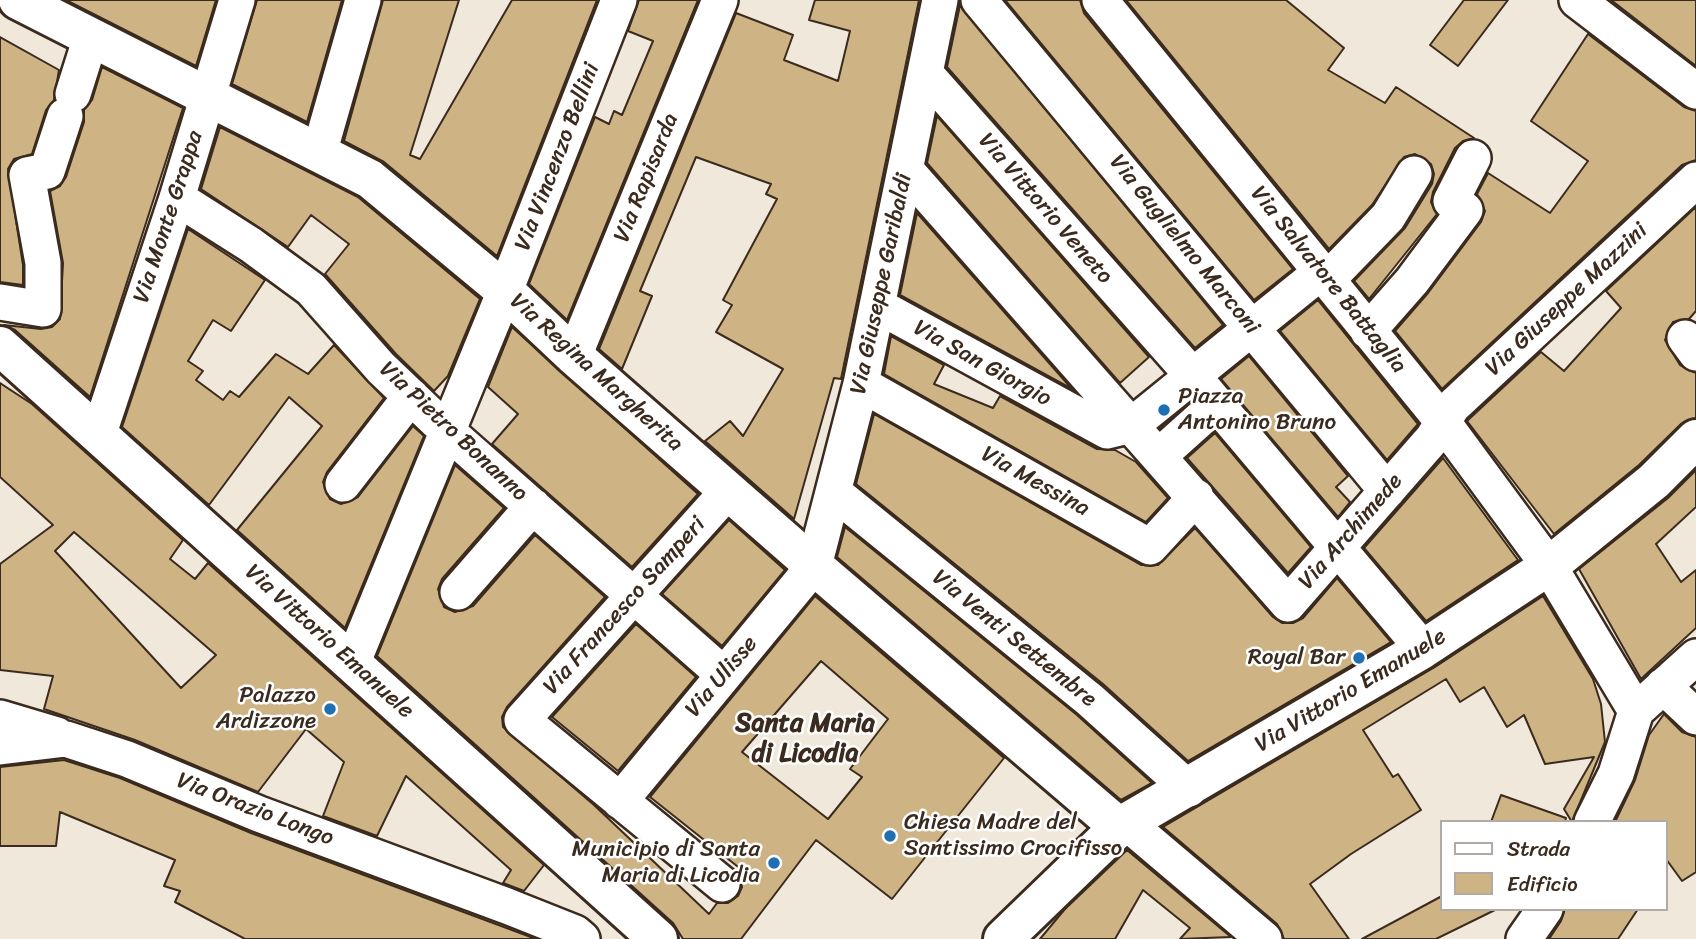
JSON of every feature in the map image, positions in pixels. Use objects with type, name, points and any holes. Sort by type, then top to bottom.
[{"type":"street","name":"Via Regina Margherita","points":[[18,0],[320,150],[370,179],[505,291],[574,356],[814,566],[1123,825]]},
{"type":"street","name":"Via Monte Grappa","points":[[99,433],[177,198],[237,0]]},
{"type":"street","points":[[320,150],[363,0]]},
{"type":"street","name":"Via Vincenzo Bellini","points":[[352,664],[505,291],[619,0]]},
{"type":"street","name":"Via Rapisarda","points":[[574,356],[720,0]]},
{"type":"street","name":"Via Giuseppe Garibaldi","points":[[814,566],[861,384],[940,0]]},
{"type":"street","name":"Via Guglielmo Marconi","points":[[979,0],[1387,491]]},
{"type":"street","name":"Via Salvatore Battaglia","points":[[1100,0],[1443,422],[1549,566],[1636,711]]},
{"type":"street","points":[[1577,0],[1696,91]]},
{"type":"street","points":[[0,302],[43,309],[43,262],[27,175],[47,171],[91,37]]},
{"type":"street","name":"Via Vittorio Veneto","points":[[925,73],[1164,344],[1196,374],[1222,411]]},
{"type":"street","points":[[1368,331],[1412,281],[1465,210],[1451,201],[1473,158]]},
{"type":"street","points":[[906,170],[1097,409]]},
{"type":"street","points":[[1413,174],[1388,217],[1324,276],[1252,328],[1132,425],[1176,475],[1222,411],[1423,649]]},
{"type":"street","name":"Via Giuseppe Mazzini","points":[[1443,422],[1452,407],[1696,180]]},
{"type":"street","name":"Via Pietro Bonanno","points":[[177,198],[311,289],[381,368],[447,431],[724,675]]},
{"type":"street","name":"Via San Giorgio","points":[[878,306],[1097,409],[1107,431],[1132,425]]},
{"type":"street","name":"Via Vittorio Emanuele","points":[[1,348],[99,433],[657,939]]},
{"type":"street","name":"Via Messina","points":[[861,384],[1150,547],[1176,475]]},
{"type":"street","points":[[344,484],[411,396]]},
{"type":"street","name":"Via Archimede","points":[[1176,475],[1288,604],[1387,491],[1443,422]]},
{"type":"street","name":"Via Vittorio Emanuele","points":[[1003,939],[1123,825],[1423,649],[1549,566],[1654,481],[1696,439]]},
{"type":"street","name":"Via Francesco Samperi","points":[[626,795],[522,720],[728,491]]},
{"type":"street","name":"Via Venti Settembre","points":[[835,493],[1090,700],[1188,789]]},
{"type":"street","points":[[458,592],[533,506]]},
{"type":"street","name":"Via Ulisse","points":[[626,795],[814,566]]},
{"type":"street","points":[[1593,820],[1616,774],[1636,711],[1696,657]]},
{"type":"street","points":[[1664,687],[1696,717]]},
{"type":"street","points":[[0,718],[66,739]]},
{"type":"street","name":"Via Orazio Longo","points":[[0,747],[66,739],[127,759],[259,814],[507,906],[576,937]]},
{"type":"street","points":[[626,795],[722,884]]},
{"type":"street","points":[[1123,825],[1264,939]]},
{"type":"street","points":[[576,937],[605,890]]},
{"type":"street","points":[[1524,939],[1544,911]]},
{"type":"building","points":[[66,0],[216,0],[196,66]]},
{"type":"building","points":[[257,0],[342,0],[307,122],[232,84]]},
{"type":"building","points":[[383,0],[459,0],[410,155],[420,159],[512,0],[597,0],[497,256],[384,162],[344,141]]},
{"type":"building","points":[[639,0],[698,0],[567,320],[529,284],[595,117],[609,124],[614,111],[622,115],[653,41],[628,31]]},
{"type":"building","points":[[815,0],[919,0],[841,379],[834,378],[794,519],[705,441],[730,421],[743,436],[783,369],[716,332],[732,305],[723,300],[777,199],[766,194],[771,184],[696,157],[640,291],[652,296],[622,369],[599,349],[736,13],[793,35],[784,60],[838,81],[850,31],[809,20]]},
{"type":"building","points":[[1005,0],[1080,0],[1084,13],[1293,269],[1254,300]]},
{"type":"building","points":[[1126,0],[1286,0],[1344,48],[1328,70],[1385,103],[1396,87],[1474,138],[1463,141],[1455,148],[1433,192],[1431,202],[1437,214],[1369,299],[1354,281],[1405,228],[1432,184],[1434,174],[1431,164],[1415,154],[1404,157],[1372,205],[1329,249]]},
{"type":"building","points":[[1464,0],[1508,0],[1458,66],[1430,45]]},
{"type":"building","points":[[1611,0],[1696,0],[1696,66]]},
{"type":"building","points":[[960,5],[1223,325],[1195,348],[947,67]]},
{"type":"building","points":[[1588,34],[1684,107],[1696,111],[1696,160],[1682,165],[1442,389],[1395,331],[1428,293],[1481,222],[1485,211],[1477,194],[1488,173],[1550,213],[1588,161],[1531,121]]},
{"type":"building","points":[[0,37],[59,70],[54,100],[46,110],[32,154],[14,159],[8,169],[23,265],[23,285],[0,282]]},
{"type":"building","points":[[102,67],[183,108],[90,397],[15,330],[4,325],[41,329],[52,327],[60,319],[63,263],[50,191],[60,186],[66,177],[84,122],[84,110],[92,100]]},
{"type":"building","points":[[937,116],[1149,357],[1120,383],[927,163]]},
{"type":"building","points":[[220,127],[358,197],[480,299],[448,376],[434,391],[396,354],[325,274],[349,244],[311,215],[288,247],[201,189]]},
{"type":"building","points":[[1696,207],[1696,311],[1689,319],[1673,322],[1665,340],[1680,365],[1696,373],[1696,418],[1681,424],[1639,465],[1554,534],[1467,421],[1541,352],[1564,371],[1621,308],[1606,291]]},
{"type":"building","points":[[917,213],[1072,389],[900,295]]},
{"type":"building","points":[[188,229],[265,280],[231,331],[213,320],[188,361],[203,371],[196,380],[223,400],[230,391],[239,397],[276,354],[308,374],[334,345],[384,398],[327,472],[323,482],[330,499],[341,504],[358,497],[413,426],[424,436],[345,628],[237,530],[322,426],[289,397],[209,505],[122,427]]},
{"type":"building","points":[[1318,300],[1418,424],[1387,460],[1280,331]]},
{"type":"building","points":[[512,327],[698,494],[632,567],[492,444],[518,414],[488,387]]},
{"type":"building","points":[[891,336],[944,365],[934,384],[993,408],[1000,396],[1097,449],[1115,450],[1136,462],[1168,498],[1146,522],[884,374]]},
{"type":"building","points":[[1249,356],[1348,476],[1336,487],[1350,502],[1338,517],[1221,379]]},
{"type":"building","points":[[0,383],[32,404],[183,540],[170,559],[195,579],[208,563],[544,865],[524,891],[503,883],[511,870],[406,776],[377,836],[323,816],[344,762],[306,729],[258,792],[135,740],[44,709],[53,676],[0,670],[0,564],[53,525],[0,477]],"holes":[[[74,532],[216,655],[181,688],[55,551]]]},
{"type":"building","points":[[874,414],[1141,565],[1158,565],[1195,528],[1273,617],[1282,623],[1293,623],[1303,618],[1337,578],[1391,642],[1188,761],[1103,684],[856,484]]},
{"type":"building","points":[[1215,433],[1311,547],[1288,573],[1187,458]]},
{"type":"building","points":[[1443,458],[1518,560],[1426,621],[1364,548]]},
{"type":"building","points":[[455,465],[504,508],[442,579],[438,589],[444,607],[455,612],[473,606],[535,535],[605,597],[507,707],[502,717],[503,727],[594,805],[709,914],[717,903],[728,903],[738,896],[742,887],[739,874],[742,870],[650,797],[815,596],[1004,758],[892,899],[816,840],[741,939],[683,939],[673,923],[377,656]],"holes":[[[821,661],[888,719],[850,769],[862,777],[828,819],[742,752]]]},
{"type":"building","points":[[1696,470],[1696,507],[1656,544],[1681,582],[1696,570],[1696,628],[1641,679],[1579,569],[1668,498]]},
{"type":"building","points":[[729,520],[785,570],[722,646],[662,594]]},
{"type":"building","points":[[845,527],[1077,715],[1152,783],[1121,800],[837,557]]},
{"type":"building","points":[[1543,596],[1593,679],[1601,704],[1605,742],[1573,820],[1564,809],[1594,757],[1545,764],[1524,715],[1507,727],[1484,687],[1460,702],[1446,679],[1363,730],[1393,777],[1398,774],[1421,810],[1351,854],[1310,884],[1349,939],[1284,939],[1277,924],[1163,827],[1435,667]]},
{"type":"building","points":[[636,624],[696,677],[618,771],[552,717]]},
{"type":"building","points":[[1664,714],[1682,732],[1696,737],[1696,872],[1682,881],[1668,862],[1668,820],[1616,820],[1635,780],[1649,735]]},
{"type":"building","points":[[64,760],[120,778],[251,833],[536,939],[245,939],[175,902],[180,891],[164,886],[175,860],[60,812],[56,846],[0,846],[0,767]]},
{"type":"building","points":[[1501,795],[1566,818],[1566,820],[1492,820]]},
{"type":"building","points":[[1127,850],[1231,937],[1180,939],[1190,928],[1143,890],[1115,939],[1040,939],[1065,909]]},
{"type":"building","points":[[1440,897],[1440,911],[1493,911],[1436,939],[1362,939]]},
{"type":"building","points":[[1564,911],[1637,911],[1618,939],[1549,939]]},
{"type":"place","name":"Piazza Antonino Bruno","points":[[1164,410]]},
{"type":"place","name":"Royal Bar","points":[[1359,658]]},
{"type":"place","name":"Palazzo Ardizzone","points":[[330,709]]},
{"type":"place","name":"Chiesa Madre del Santissimo Crocifisso","points":[[890,836]]},
{"type":"place","name":"Municipio di Santa Maria di Licodia","points":[[774,863]]},
{"type":"district","name":"Santa Maria di Licodia","points":[[805,739]]}]
